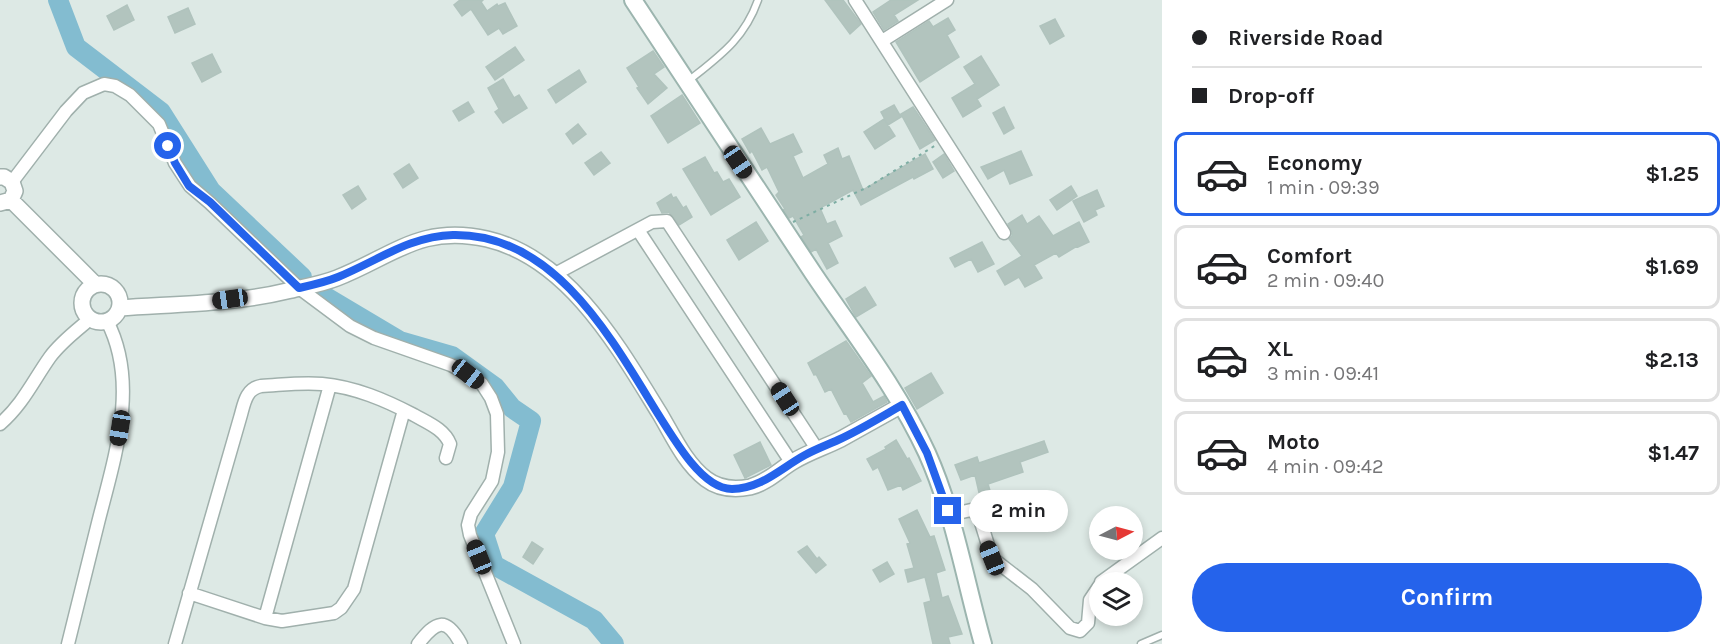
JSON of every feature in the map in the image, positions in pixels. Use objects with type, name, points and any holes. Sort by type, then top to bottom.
[{"type":"main road","points":[[633,0],[902,405],[927,453],[949,515],[983,644]]},
{"type":"street","points":[[855,0],[1005,233]]},
{"type":"street","points":[[882,41],[947,0]]},
{"type":"street","points":[[95,284],[87,290],[82,299],[83,309],[90,319],[97,322],[107,321],[115,316],[120,308],[119,294],[109,285],[95,284],[5,201],[15,191],[6,179],[83,93],[104,84],[115,86],[130,95],[159,124],[175,163],[189,186],[210,202],[299,288],[351,326],[374,338],[427,356],[468,374],[482,384],[497,414],[498,452],[492,481],[475,508],[468,525],[514,644]]},
{"type":"street","points":[[555,274],[652,222],[667,221],[817,449]]},
{"type":"street","points":[[638,230],[791,462]]},
{"type":"street","points":[[120,308],[212,302],[299,288],[337,278],[421,239],[450,235],[481,238],[516,248],[541,262],[555,274],[598,320],[689,461],[705,478],[721,487],[731,489],[751,487],[760,483],[791,462],[839,440],[902,405]]},
{"type":"street","points":[[0,424],[23,400],[56,350],[90,319]]},
{"type":"street","points":[[68,644],[120,428],[123,376],[116,338],[107,321]]},
{"type":"street","points":[[175,644],[249,391],[254,387],[320,383],[351,388],[379,397],[445,434],[450,444],[447,459]]},
{"type":"street","points":[[265,618],[330,385]]},
{"type":"street","points":[[189,593],[265,618],[282,621],[326,615],[341,608],[354,589],[404,410]]},
{"type":"street","points":[[949,515],[971,510],[979,516],[992,558],[1032,589],[1070,628],[1080,631],[1088,623],[1089,612]]},
{"type":"street","points":[[1115,572],[1162,538]]},
{"type":"street","points":[[418,644],[427,633],[441,624],[453,629],[461,644]]},
{"type":"lane","points":[[687,82],[728,48],[744,31],[758,0]]},
{"type":"lane","points":[[1141,644],[1162,635]]},
{"type":"path","points":[[782,227],[868,188],[945,140]]},
{"type":"building","points":[[460,0],[483,0],[481,2],[487,11],[497,4],[498,6],[505,3],[517,26],[503,34],[499,28],[488,35],[471,9],[462,16],[454,5]]},
{"type":"building","points":[[825,0],[843,0],[861,24],[850,34]]},
{"type":"building","points":[[891,0],[918,0],[894,15],[898,21],[884,30],[873,12]]},
{"type":"building","points":[[127,5],[134,20],[114,30],[107,16]]},
{"type":"building","points":[[188,8],[195,24],[175,33],[168,17]]},
{"type":"building","points":[[948,18],[955,30],[947,35],[959,57],[920,82],[896,42],[929,21],[933,27]]},
{"type":"building","points":[[1055,19],[1064,36],[1050,44],[1040,26]]},
{"type":"building","points":[[515,47],[524,60],[495,80],[486,67]]},
{"type":"building","points":[[653,51],[664,67],[654,74],[667,88],[648,104],[627,68]]},
{"type":"building","points":[[212,54],[221,72],[202,82],[192,63]]},
{"type":"building","points":[[981,56],[999,85],[977,99],[981,106],[963,117],[952,98],[975,84],[964,67]]},
{"type":"building","points":[[579,70],[586,82],[556,103],[548,90]]},
{"type":"building","points":[[503,79],[514,98],[519,95],[527,108],[503,123],[495,112],[499,109],[488,88]]},
{"type":"building","points":[[682,95],[700,123],[668,143],[651,116]]},
{"type":"building","points":[[468,102],[474,112],[459,121],[453,111]]},
{"type":"building","points":[[894,105],[901,117],[888,125],[881,112]]},
{"type":"building","points":[[913,107],[935,140],[920,149],[901,114]]},
{"type":"building","points":[[1004,107],[1014,128],[1004,134],[993,113]]},
{"type":"building","points":[[884,119],[895,136],[875,149],[864,132]]},
{"type":"building","points":[[578,124],[586,134],[573,144],[566,134]]},
{"type":"building","points":[[761,128],[770,144],[793,134],[802,152],[793,156],[803,178],[828,164],[824,155],[838,148],[842,159],[849,156],[863,190],[925,154],[933,169],[861,205],[853,190],[820,208],[827,224],[835,221],[842,236],[828,243],[838,263],[827,269],[816,249],[811,252],[801,237],[804,235],[793,216],[789,218],[783,210],[785,209],[776,195],[779,192],[767,167],[762,170],[752,151],[750,153],[742,139]]},
{"type":"building","points":[[1021,151],[1032,175],[1010,184],[1004,170],[988,179],[981,167]]},
{"type":"building","points":[[601,152],[610,163],[594,175],[585,163]]},
{"type":"building","points":[[944,154],[954,171],[943,178],[933,162]]},
{"type":"building","points":[[705,157],[714,173],[717,172],[723,182],[729,179],[740,197],[711,215],[683,169]]},
{"type":"building","points":[[409,164],[418,178],[403,188],[394,174]]},
{"type":"building","points":[[358,186],[366,199],[352,209],[343,195]]},
{"type":"building","points":[[1071,186],[1077,196],[1057,210],[1050,200]]},
{"type":"building","points":[[1097,190],[1104,206],[1095,210],[1097,215],[1084,222],[1073,201]]},
{"type":"building","points":[[671,194],[673,198],[676,197],[683,208],[686,206],[692,217],[679,225],[669,212],[662,213],[657,203]]},
{"type":"building","points":[[1022,215],[1027,224],[1039,216],[1053,236],[1079,222],[1089,242],[1059,257],[1056,253],[1034,265],[1042,278],[1025,287],[1019,277],[1005,285],[997,271],[1022,256],[1009,239],[1012,232],[1008,224]]},
{"type":"building","points":[[756,222],[768,241],[739,260],[727,240]]},
{"type":"building","points":[[982,242],[994,264],[978,272],[971,259],[955,267],[950,258]]},
{"type":"building","points":[[865,287],[876,305],[856,317],[846,299]]},
{"type":"building","points":[[846,341],[871,376],[862,383],[873,402],[884,396],[887,402],[851,422],[846,413],[844,414],[831,389],[825,392],[808,363]]},
{"type":"building","points":[[931,373],[943,393],[917,409],[905,388]]},
{"type":"building","points":[[896,440],[921,481],[903,490],[901,485],[888,490],[878,467],[873,470],[867,459],[886,449],[885,447]]},
{"type":"building","points":[[1044,441],[1048,452],[1020,462],[1023,472],[988,484],[991,494],[980,497],[975,475],[961,480],[955,465],[977,457],[979,463]]},
{"type":"building","points":[[760,442],[771,465],[745,478],[734,455]]},
{"type":"building","points":[[917,510],[930,537],[934,536],[945,570],[936,573],[942,598],[948,596],[962,634],[948,637],[950,644],[933,644],[924,603],[931,601],[925,577],[908,582],[905,570],[914,568],[907,544],[910,543],[899,519]]},
{"type":"building","points":[[532,542],[543,549],[533,564],[523,557]]},
{"type":"building","points":[[807,546],[817,559],[819,557],[826,565],[816,573],[798,552]]},
{"type":"building","points":[[887,562],[894,574],[880,582],[873,570]]},
{"type":"waterway","points":[[58,0],[76,47],[161,112],[211,191],[302,277]]},
{"type":"waterway","points":[[321,294],[400,341],[452,356],[495,387],[512,408],[531,421],[513,487],[484,534],[494,565],[594,620],[614,644]]},
{"type":"route","points":[[168,146],[189,186],[210,202],[299,288],[337,278],[421,239],[450,235],[491,240],[516,248],[541,262],[598,320],[689,461],[705,478],[721,487],[731,489],[751,487],[760,483],[791,462],[839,440],[902,405],[927,453],[948,511]]}]
